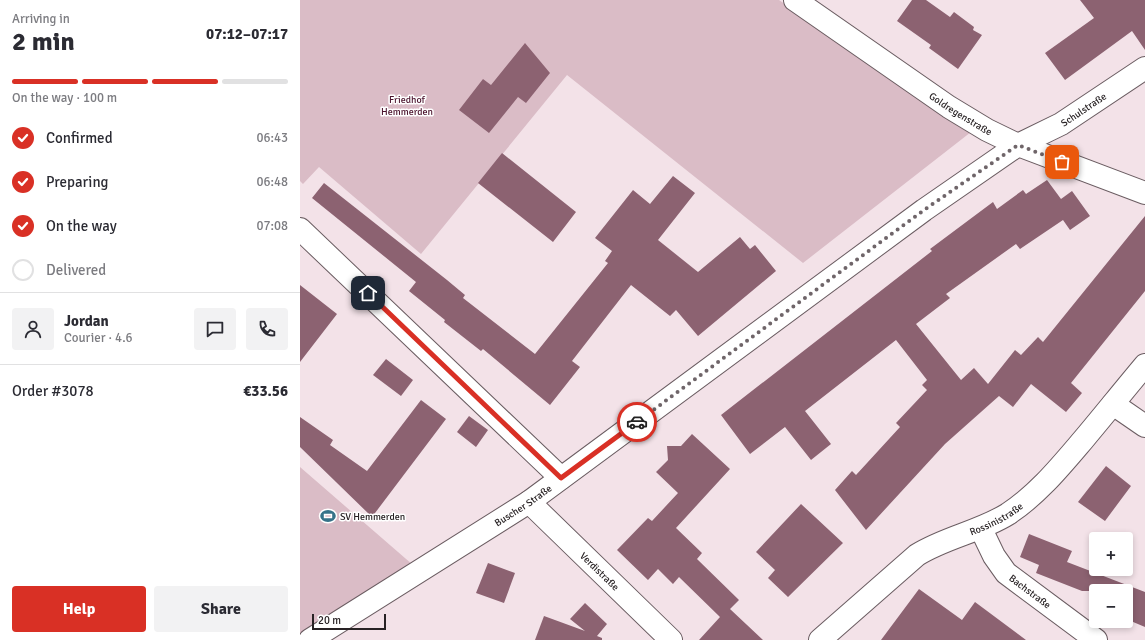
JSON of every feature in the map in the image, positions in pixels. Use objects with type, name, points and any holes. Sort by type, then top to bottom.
[{"type":"street","name":"Goldregenstraße","points":[[795,0],[949,107],[987,130],[1018,145],[1145,193]]},
{"type":"street","name":"Schulstraße","points":[[1018,145],[1061,124],[1145,68]]},
{"type":"street","name":"Buscher Straße","points":[[310,640],[529,502],[924,210],[1018,145]]},
{"type":"street","points":[[300,229],[561,478]]},
{"type":"street","name":"Rossinistraße","points":[[820,640],[917,555],[935,544],[981,529],[1008,513],[1042,487],[1145,365]]},
{"type":"street","points":[[1113,404],[1145,426]]},
{"type":"street","name":"Verdistraße","points":[[529,502],[672,640]]},
{"type":"street","name":"Bachstraße","points":[[981,529],[994,556],[1006,573],[1096,640]]},
{"type":"green space","name":"Friedhof Hemmerden","points":[[300,0],[779,0],[971,132],[803,263],[567,75],[421,254],[319,167],[303,184],[300,181]]},
{"type":"green space","name":"SV Hemmerden","points":[[300,467],[413,565],[300,636]]},
{"type":"building","points":[[912,0],[926,0],[950,17],[954,12],[974,27],[973,30],[982,35],[958,69],[929,48],[931,45],[897,21]]},
{"type":"building","points":[[1080,0],[1145,0],[1145,50],[1132,31],[1065,80],[1045,53],[1094,18]]},
{"type":"building","points":[[525,43],[550,73],[526,103],[518,97],[489,133],[459,110],[483,79],[491,85]]},
{"type":"building","points":[[502,153],[576,212],[553,242],[478,183]]},
{"type":"building","points":[[673,176],[695,193],[658,240],[698,272],[740,237],[750,249],[755,245],[776,271],[698,336],[676,310],[670,316],[631,285],[572,361],[580,367],[550,405],[483,349],[481,351],[444,322],[445,320],[409,291],[416,282],[312,198],[324,183],[447,280],[465,295],[463,298],[535,354],[608,263],[605,261],[612,251],[595,238],[633,190],[650,204]]},
{"type":"building","points":[[1047,180],[1061,199],[1072,191],[1090,216],[1070,230],[1063,220],[1020,249],[1016,244],[946,294],[950,298],[916,324],[961,380],[974,368],[988,384],[1015,350],[1021,355],[1038,337],[1043,342],[1145,216],[1145,291],[1071,383],[1082,393],[1066,412],[1031,384],[1013,407],[999,396],[945,444],[866,530],[835,490],[852,471],[856,475],[900,427],[896,423],[927,390],[922,385],[927,380],[896,340],[805,411],[831,444],[811,460],[785,427],[750,454],[721,415],[932,251],[930,249],[993,202],[997,209],[1023,190],[1026,194]]},
{"type":"building","points":[[300,285],[337,314],[300,362]]},
{"type":"building","points":[[386,359],[413,380],[401,396],[373,375]]},
{"type":"building","points":[[421,400],[446,419],[372,517],[300,447],[300,417],[333,440],[330,445],[367,471]]},
{"type":"building","points":[[469,416],[488,430],[476,447],[457,432]]},
{"type":"building","points":[[692,434],[730,469],[676,528],[702,553],[697,559],[739,600],[730,609],[763,640],[699,640],[720,617],[679,577],[673,584],[658,569],[648,580],[617,550],[648,518],[652,521],[678,493],[656,472],[668,460],[667,446],[681,446]]},
{"type":"building","points":[[1106,466],[1131,486],[1105,521],[1078,502]]},
{"type":"building","points":[[801,504],[843,543],[788,597],[768,578],[775,570],[756,552]]},
{"type":"building","points":[[1029,534],[1072,551],[1067,562],[1089,570],[1089,576],[1103,576],[1124,584],[1089,584],[1089,591],[1082,591],[1036,573],[1039,565],[1020,557]]},
{"type":"building","points":[[488,563],[515,573],[504,603],[476,593]]},
{"type":"building","points":[[1133,587],[1145,592],[1145,627],[1133,622]]},
{"type":"building","points":[[919,589],[962,620],[975,602],[1026,640],[881,640]]},
{"type":"building","points":[[585,603],[607,624],[597,636],[602,638],[602,640],[535,640],[544,616],[585,631],[570,619]]},
{"type":"way so far","points":[[637,422],[924,210],[1018,145],[1062,162]]},
{"type":"place","name":"SV Hemmerden","points":[[328,516]]},
{"type":"route","points":[[368,293],[561,478],[637,422]]}]
